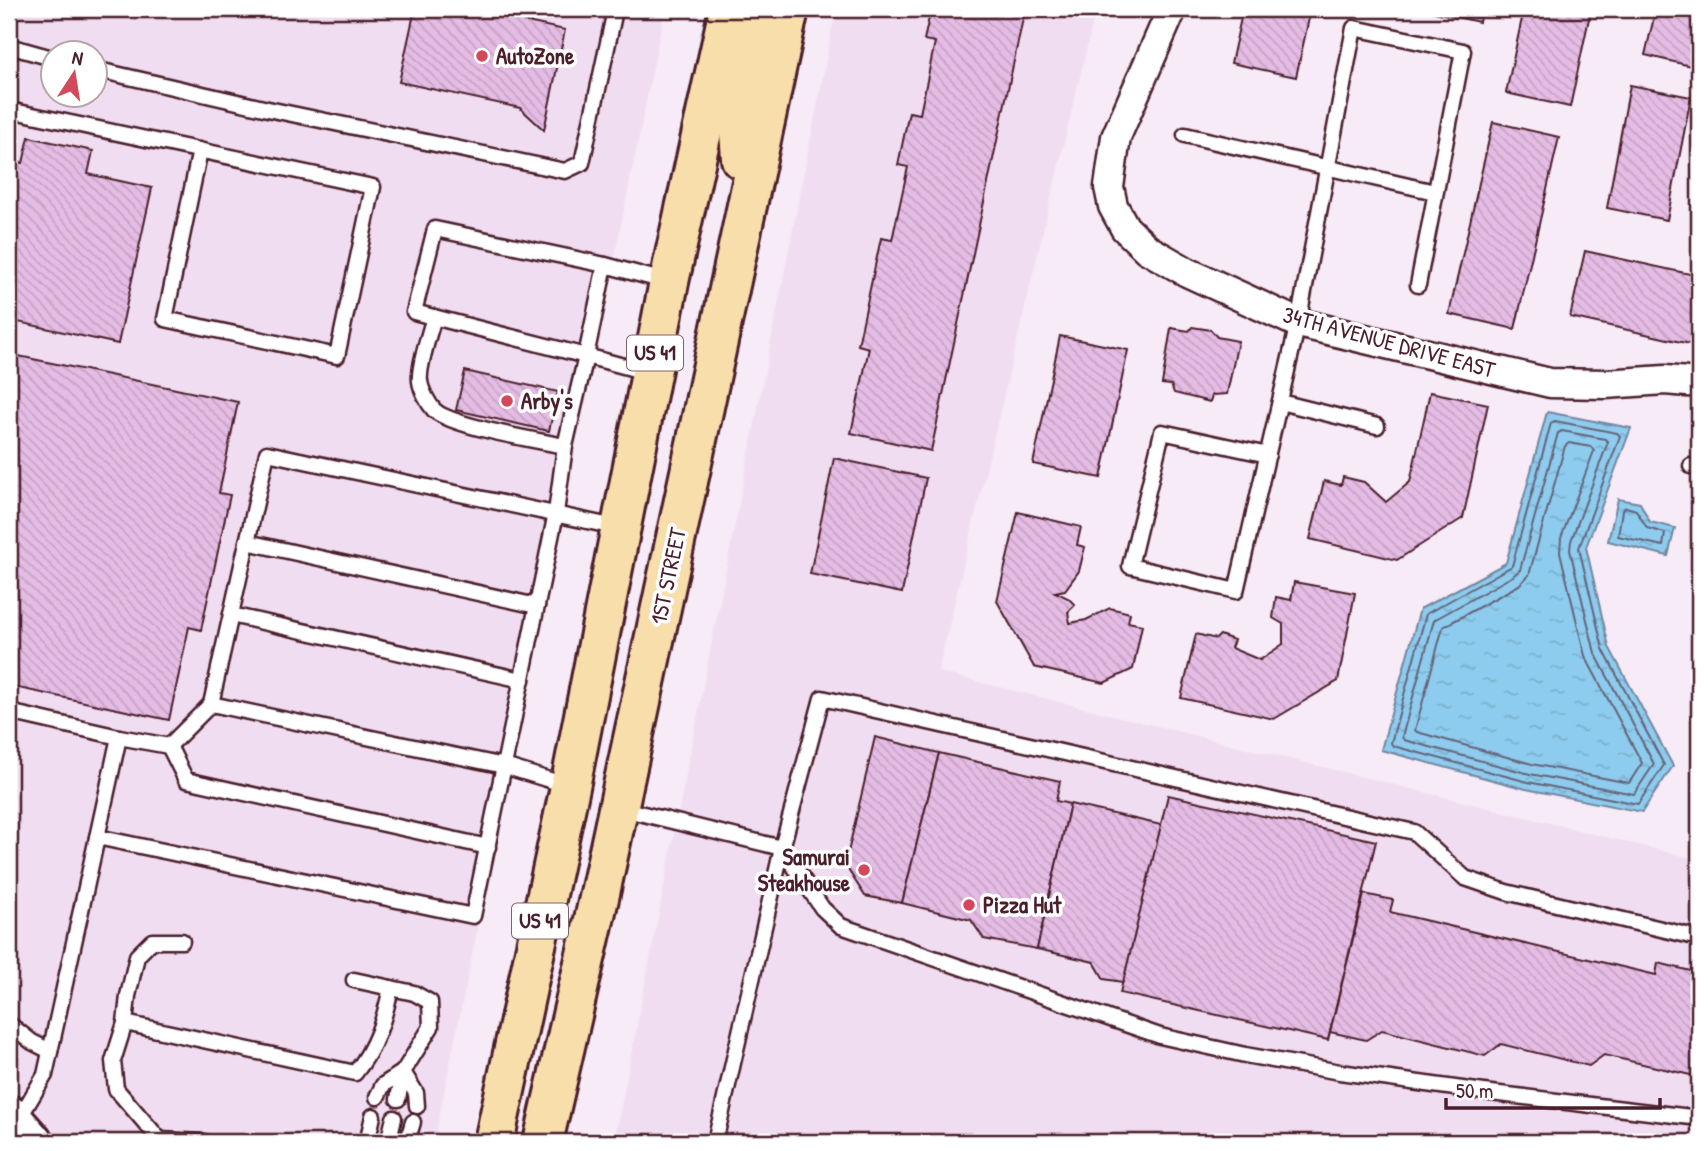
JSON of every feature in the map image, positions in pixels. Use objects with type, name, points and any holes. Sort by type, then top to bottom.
[{"type":"main road","name":"US 41","points":[[494,1142],[570,787],[669,282],[729,9]]},
{"type":"main road","points":[[745,210],[738,116],[759,9]]},
{"type":"main road","name":"1ST STREET","points":[[543,1142],[618,808],[789,9]]},
{"type":"street","name":"34TH AVENUE DRIVE EAST","points":[[1172,9],[1116,137],[1109,187],[1113,206],[1125,228],[1147,249],[1187,272],[1298,323],[1550,383],[1605,384],[1665,380],[1699,383]]},
{"type":"lane","points":[[108,72],[565,172],[582,163],[617,9]]},
{"type":"lane","points":[[1268,454],[1162,432],[1130,566],[1236,591],[1268,454],[1298,323],[1354,28],[1463,51],[1418,285]]},
{"type":"lane","points":[[9,46],[38,54]]},
{"type":"lane","points":[[9,110],[200,150],[373,187],[337,356],[165,319],[200,150]]},
{"type":"lane","points":[[1185,135],[1435,192]]},
{"type":"lane","points":[[651,373],[414,312],[435,229],[605,265],[669,282]]},
{"type":"lane","points":[[97,837],[474,916],[556,513],[565,446],[605,265]]},
{"type":"lane","points":[[434,317],[419,380],[436,411],[457,421],[565,446]]},
{"type":"lane","points":[[1280,402],[1377,426]]},
{"type":"lane","points":[[169,746],[211,704],[267,453],[622,529]]},
{"type":"lane","points":[[247,542],[537,606]]},
{"type":"lane","points":[[231,615],[522,680]]},
{"type":"lane","points":[[715,1142],[782,848],[822,698],[1414,832],[1465,877],[1506,892],[1699,938]]},
{"type":"lane","points":[[211,704],[505,766],[570,787]]},
{"type":"lane","points":[[9,712],[169,746]]},
{"type":"lane","points":[[19,1127],[45,1075],[119,737]]},
{"type":"lane","points":[[169,746],[186,780],[488,847]]},
{"type":"lane","points":[[618,808],[782,848],[822,908],[841,926],[1160,1036],[1340,1072],[1699,1118]]},
{"type":"lane","points":[[182,942],[152,941],[137,956],[125,1023],[113,1061],[116,1089],[159,1142],[204,1142]]},
{"type":"lane","points":[[354,980],[414,993],[430,1002],[430,1027],[403,1072],[398,1099]]},
{"type":"lane","points":[[125,1023],[355,1073],[368,1058],[383,1024],[391,988]]},
{"type":"lane","points":[[9,1024],[32,1042],[50,1051]]},
{"type":"lane","points":[[377,1097],[383,1085],[403,1072]]},
{"type":"lane","points":[[403,1072],[416,1093],[417,1106]]},
{"type":"lane","points":[[373,1116],[369,1134],[373,1142]]},
{"type":"lane","points":[[388,1142],[394,1118]]},
{"type":"lane","points":[[407,1142],[413,1122]]},
{"type":"shaded area","points":[[9,9],[665,9],[434,1142],[53,1142],[9,1090]]},
{"type":"shaded area","points":[[836,9],[1096,9],[938,672],[1699,860],[1699,1142],[614,1142]]},
{"type":"water","points":[[1547,412],[1631,428],[1586,547],[1609,647],[1673,766],[1642,812],[1526,789],[1381,750],[1420,609],[1506,563]]},
{"type":"water","points":[[1618,499],[1640,503],[1650,522],[1675,528],[1668,556],[1608,541]]},
{"type":"building","name":"AutoZone","points":[[415,9],[466,9],[565,30],[544,130],[520,108],[399,82]]},
{"type":"building","points":[[931,9],[1025,9],[931,451],[851,433],[869,348],[858,345],[881,238],[892,240],[908,167],[898,165],[909,112],[920,114],[935,42],[924,40]]},
{"type":"building","points":[[1243,9],[1311,9],[1296,77],[1231,63]]},
{"type":"building","points":[[1421,9],[1482,9],[1479,22]]},
{"type":"building","points":[[1524,9],[1591,9],[1570,107],[1506,93]]},
{"type":"building","points":[[1656,9],[1699,9],[1699,68],[1645,55]]},
{"type":"building","points":[[1630,85],[1691,97],[1667,220],[1607,208]]},
{"type":"building","points":[[1493,122],[1559,137],[1515,329],[1449,314]]},
{"type":"building","points":[[29,137],[93,151],[88,174],[152,188],[118,344],[9,320],[9,160],[23,163]]},
{"type":"building","points":[[1585,251],[1699,276],[1699,346],[1570,317]]},
{"type":"building","points":[[1192,327],[1211,330],[1217,337],[1238,341],[1227,394],[1212,395],[1210,402],[1174,393],[1171,385],[1162,384],[1171,328],[1189,331]]},
{"type":"building","points":[[1060,336],[1128,350],[1101,478],[1033,464]]},
{"type":"building","points":[[9,354],[238,402],[219,493],[230,495],[201,630],[189,627],[169,720],[9,686]]},
{"type":"building","name":"Arby's","points":[[465,371],[558,392],[549,431],[456,410]]},
{"type":"building","points":[[1430,392],[1488,404],[1463,518],[1397,560],[1310,539],[1324,481],[1341,485],[1343,477],[1364,482],[1386,502],[1410,482]]},
{"type":"building","points":[[834,458],[926,478],[902,593],[810,574]]},
{"type":"building","points":[[1018,512],[1081,527],[1077,545],[1085,547],[1079,571],[1065,590],[1055,592],[1075,605],[1068,612],[1070,623],[1086,620],[1110,608],[1130,613],[1128,622],[1142,625],[1133,669],[1104,683],[1034,667],[997,601]]},
{"type":"building","points":[[1294,582],[1355,593],[1338,681],[1274,719],[1181,698],[1196,634],[1216,639],[1220,635],[1234,640],[1231,648],[1260,660],[1283,644],[1283,624],[1273,618],[1276,597],[1291,600]]},
{"type":"building","points":[[875,737],[939,753],[902,903],[865,896],[845,865]]},
{"type":"building","points":[[939,753],[1060,781],[1056,801],[1070,804],[1037,949],[984,939],[971,920],[902,903]]},
{"type":"building","points":[[1168,795],[1376,841],[1328,1040],[1120,993]]},
{"type":"building","points":[[1070,804],[1161,825],[1123,982],[1104,979],[1094,962],[1037,949]]},
{"type":"building","points":[[1364,894],[1393,900],[1390,912],[1656,975],[1658,963],[1699,973],[1699,1077],[1604,1055],[1589,1066],[1501,1044],[1485,1056],[1382,1030],[1366,1040],[1330,1032]]},
{"type":"place","name":"AutoZone","points":[[482,56]]},
{"type":"place","name":"Arby's","points":[[507,401]]},
{"type":"place","name":"Samurai Steakhouse","points":[[864,870]]},
{"type":"place","name":"Pizza Hut","points":[[969,905]]}]
